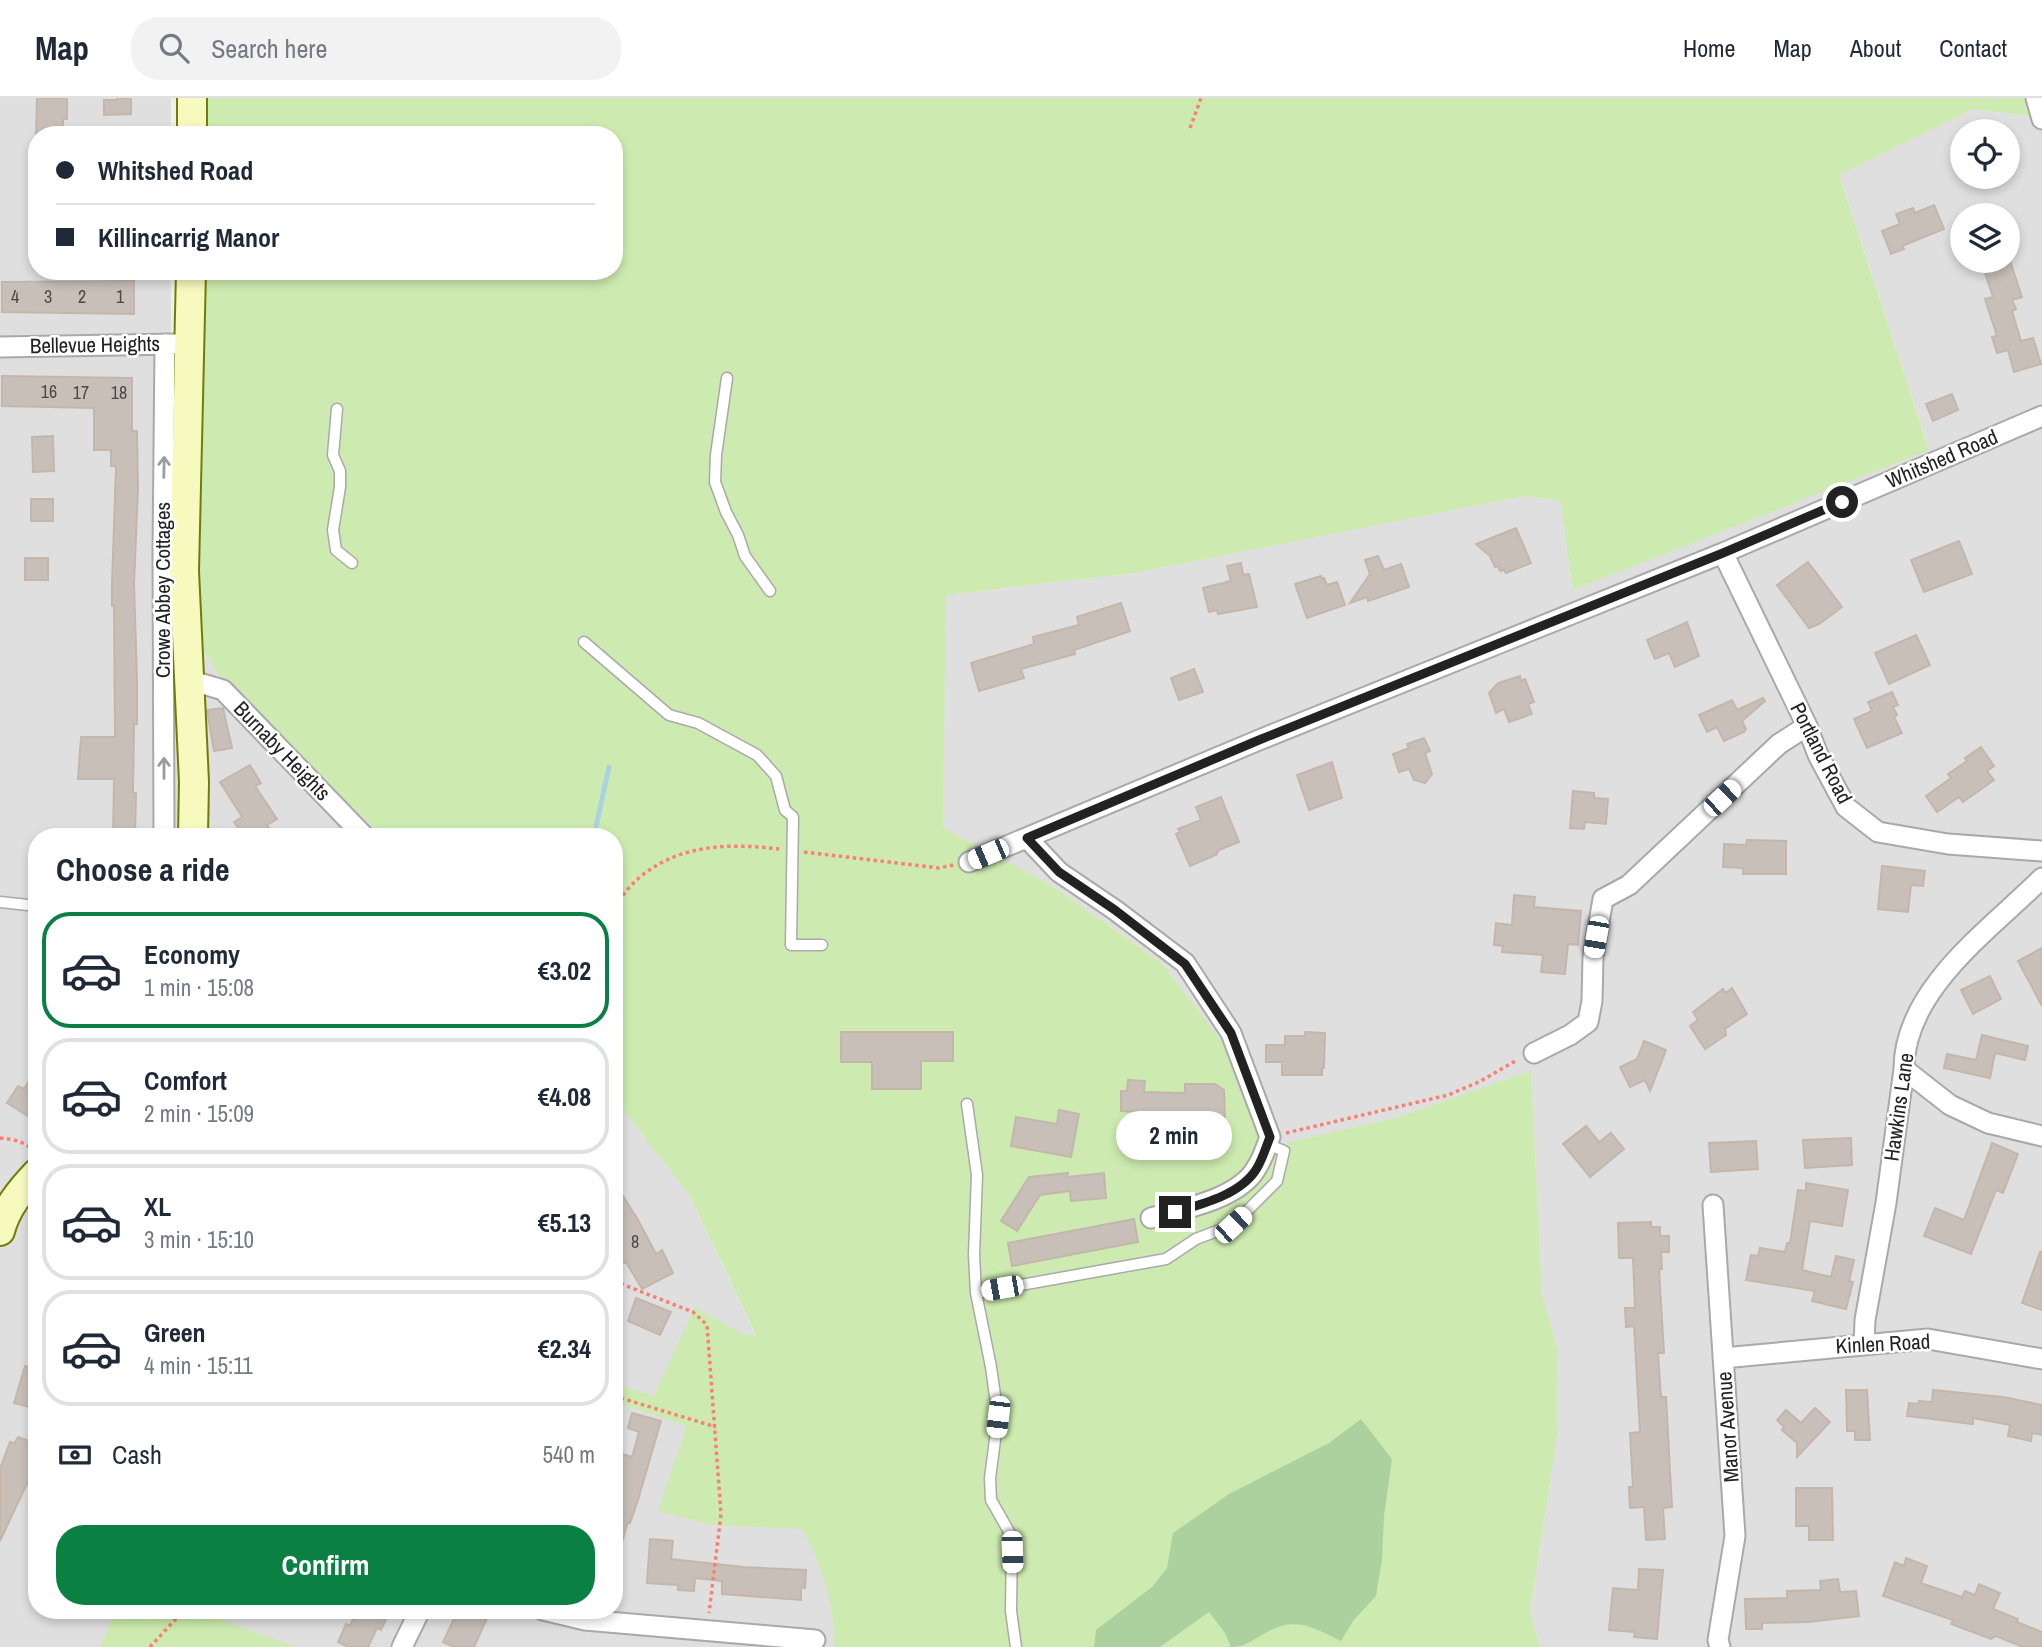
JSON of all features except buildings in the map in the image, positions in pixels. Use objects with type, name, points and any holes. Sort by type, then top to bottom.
[{"type":"main road","points":[[192,98],[192,126]]},
{"type":"main road","points":[[189,280],[177,344],[194,782],[193,828]]},
{"type":"main road","points":[[0,1231],[4,1216],[28,1183]]},
{"type":"street","points":[[2036,98],[2042,119]]},
{"type":"street","name":"Bellevue Heights","points":[[0,347],[177,344]]},
{"type":"street","name":"Crowe Abbey Cottages","points":[[164,828],[163,553],[177,344]]},
{"type":"street","name":"Whitshed Road","points":[[969,862],[1259,740],[1723,553],[2042,416]]},
{"type":"street","name":"Portland Road","points":[[1723,553],[1807,726],[1818,755],[1846,807],[1878,832],[1948,844],[2042,851]]},
{"type":"street","name":"Burnaby Heights","points":[[190,684],[203,684],[223,690],[356,828]]},
{"type":"street","points":[[1534,1053],[1570,1035],[1588,1022],[1592,1001],[1593,957],[1603,899],[1629,885],[1779,744],[1807,726]]},
{"type":"street","points":[[1027,838],[1059,872],[1115,910],[1185,964],[1231,1033],[1268,1140],[1257,1169],[1238,1187],[1200,1205],[1151,1218]]},
{"type":"street","name":"Hawkins Lane","points":[[1864,1344],[1865,1320],[1886,1203],[1904,1052],[1917,1016],[1946,970],[1973,940],[2042,878]]},
{"type":"street","points":[[1904,1069],[1950,1105],[1988,1123],[2042,1136]]},
{"type":"street","name":"Manor Avenue","points":[[1713,1205],[1735,1536],[1718,1640],[1720,1647]]},
{"type":"street","name":"Kinlen Road","points":[[1723,1358],[1928,1339],[2042,1359]]},
{"type":"street","points":[[402,1647],[416,1619]]},
{"type":"street","points":[[585,1619],[815,1640]]},
{"type":"lane","points":[[727,378],[716,455],[715,482],[744,556],[770,591]]},
{"type":"lane","points":[[337,409],[333,455],[340,471],[340,487],[333,530],[336,550],[352,563]]},
{"type":"lane","points":[[584,642],[668,715],[698,723],[757,755],[770,768],[776,776],[785,810],[793,817],[791,945],[822,944]]},
{"type":"lane","points":[[0,902],[28,905]]},
{"type":"lane","points":[[967,1104],[977,1175],[975,1293],[992,1367],[998,1417],[990,1478],[992,1500],[1012,1537],[1011,1611],[1016,1647]]},
{"type":"lane","points":[[975,1293],[1166,1259],[1196,1239],[1233,1225],[1278,1181],[1284,1152],[1268,1140]]},
{"type":"path","points":[[1190,128],[1201,98]]},
{"type":"path","points":[[1268,1140],[1448,1095],[1534,1053]]},
{"type":"path","points":[[0,1139],[12,1139],[28,1147]]},
{"type":"path","points":[[623,1285],[693,1312],[707,1325],[720,1514],[706,1632]]},
{"type":"path","points":[[623,1399],[716,1427]]},
{"type":"path","points":[[150,1647],[176,1619]]},
{"type":"shaded area","points":[[0,98],[171,98],[171,126],[28,126],[28,280],[171,280],[171,424],[201,426],[222,681],[374,828],[28,828],[28,1619],[623,1619],[623,1110],[690,1196],[756,1336],[870,1647],[0,1647]]},
{"type":"shaded area","points":[[2042,98],[2042,1647],[1540,1647],[1530,1611],[1557,1437],[1558,1352],[1542,1293],[1531,1072],[1398,1117],[1278,1146],[1275,1119],[1217,1035],[1163,964],[1051,885],[942,828],[946,595],[1135,573],[1525,496],[1560,501],[1573,590],[1929,449],[1839,174],[1950,121],[1950,189],[2020,189],[2020,119],[1953,119],[1974,109],[2034,117]]},
{"type":"green space","points":[[204,98],[2030,98],[2034,117],[1974,109],[1839,175],[1929,450],[1573,590],[1560,501],[1525,496],[1135,573],[946,595],[943,828],[1051,885],[1163,964],[1217,1035],[1275,1119],[1279,1145],[1398,1117],[1531,1071],[1542,1293],[1558,1351],[1557,1437],[1530,1611],[1540,1647],[835,1647],[826,1586],[802,1529],[713,1525],[658,1511],[687,1426],[623,1405],[623,1387],[654,1396],[695,1307],[743,1335],[756,1335],[690,1196],[623,1110],[623,828],[374,828],[222,681],[200,644],[202,280],[623,280],[623,126],[203,126]]},
{"type":"green space","points":[[1361,1419],[1392,1459],[1376,1596],[1353,1621],[1341,1641],[1311,1627],[1293,1624],[1283,1625],[1240,1646],[1231,1647],[1225,1633],[1209,1612],[1160,1647],[1094,1647],[1096,1630],[1152,1587],[1167,1568],[1173,1533],[1229,1494],[1329,1443]]},
{"type":"green space","points":[[112,1619],[220,1619],[296,1647],[100,1647]]},
{"type":"waterway","points":[[596,828],[609,767]]},
{"type":"route","points":[[1175,1212],[1200,1205],[1238,1187],[1257,1169],[1270,1137],[1231,1033],[1185,964],[1115,910],[1059,872],[1027,838],[1259,740],[1723,553],[1842,502]]}]
